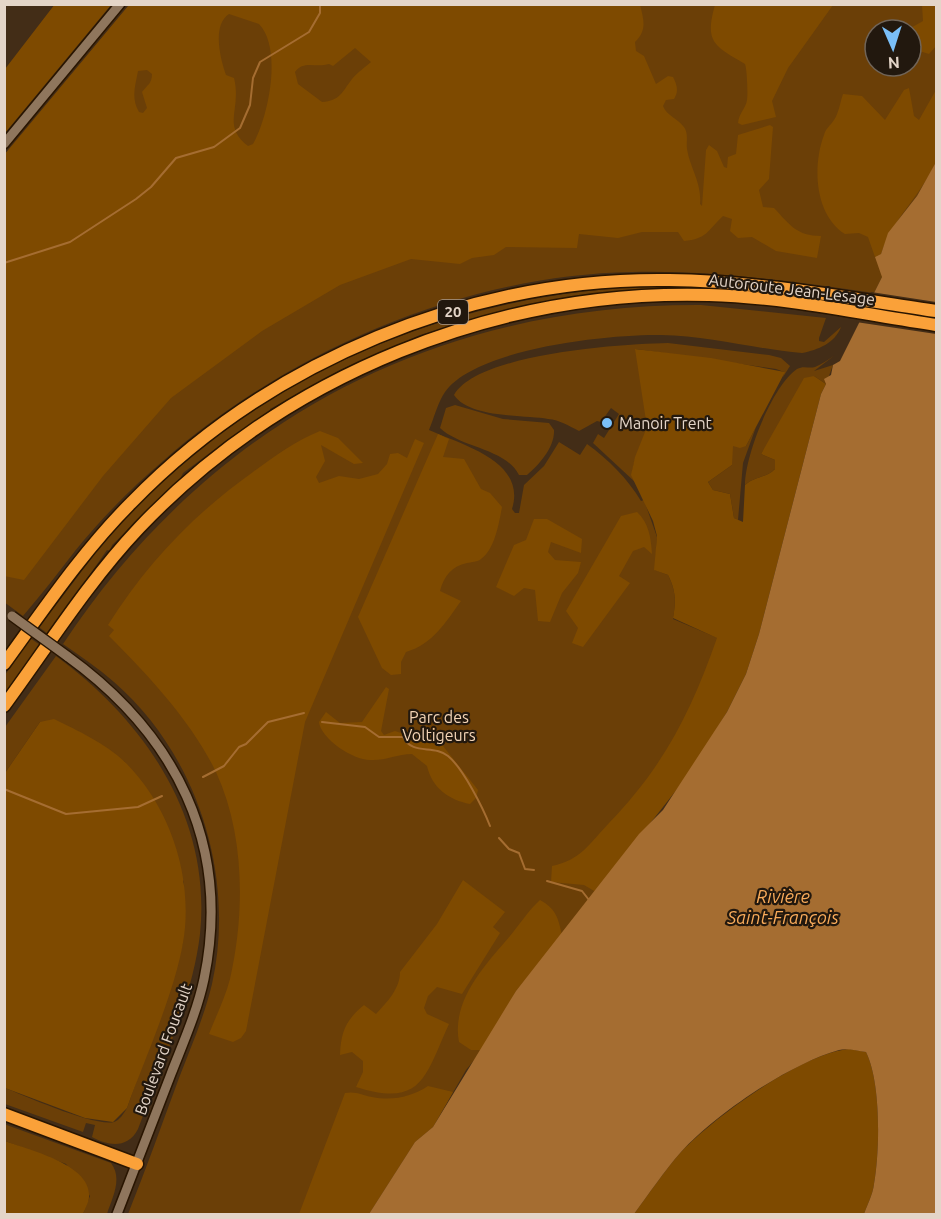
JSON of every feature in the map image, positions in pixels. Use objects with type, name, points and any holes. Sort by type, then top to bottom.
[{"type":"highway","name":"Autoroute Jean-Lesage","points":[[4,664],[108,527],[177,460],[229,420],[277,388],[373,339],[429,319],[496,300],[608,282],[653,280],[712,282],[936,311]]},
{"type":"highway","name":"Autoroute Jean-Lesage","points":[[4,706],[96,578],[163,505],[203,469],[256,429],[316,391],[365,366],[423,342],[474,325],[537,310],[601,301],[710,295],[845,311],[936,325]]},
{"type":"highway","points":[[4,657],[26,633]]},
{"type":"highway","points":[[4,1114],[137,1164]]},
{"type":"street","points":[[4,144],[120,4]]},
{"type":"street","name":"Boulevard Foucault","points":[[8,613],[121,699],[165,754],[194,817],[208,878],[210,932],[202,986],[117,1215]]},
{"type":"green space","points":[[129,5],[936,5],[936,162],[917,196],[888,233],[881,254],[882,277],[874,293],[783,281],[693,273],[632,272],[569,276],[505,287],[443,304],[381,326],[265,385],[212,421],[163,461],[95,527],[23,616],[4,602],[4,155]]},
{"type":"green space","points":[[660,286],[660,290],[544,302],[488,315],[420,335],[342,369],[270,409],[270,412],[231,437],[183,473],[179,481],[112,545],[110,551],[107,550],[48,634],[39,627],[104,541],[141,500],[233,425],[288,390],[345,359],[405,334],[467,314],[530,300],[595,290]]},
{"type":"green space","name":"Parc des Voltigeurs","points":[[701,305],[826,318],[819,338],[819,341],[824,342],[841,327],[835,337],[825,345],[802,353],[697,338],[638,335],[578,341],[514,354],[485,364],[461,377],[445,392],[429,430],[474,449],[501,467],[510,479],[514,492],[512,509],[515,513],[519,513],[524,485],[544,466],[559,442],[580,455],[587,444],[617,470],[641,501],[644,500],[657,537],[655,570],[668,575],[673,586],[675,601],[673,619],[753,653],[601,886],[542,959],[480,1053],[466,1070],[433,1127],[415,1142],[369,1214],[128,1214],[209,996],[218,943],[219,902],[214,861],[204,820],[188,781],[168,745],[143,712],[114,682],[63,644],[122,566],[187,497],[259,439],[337,391],[421,353],[509,326],[603,310]]},
{"type":"green space","points":[[668,343],[769,355],[781,358],[790,366],[783,377],[784,372],[776,369],[636,349],[645,400],[647,429],[634,462],[635,482],[593,443],[598,434],[604,438],[619,414],[611,408],[601,422],[597,421],[579,431],[552,420],[484,412],[461,402],[454,395],[468,381],[491,369],[520,360],[586,349]]},
{"type":"green space","points":[[835,355],[814,371],[833,365],[826,384],[814,376],[761,454],[775,460],[775,469],[745,485],[746,472],[755,440],[778,390],[797,369],[815,367]]},
{"type":"green space","points":[[455,405],[503,419],[549,423],[554,430],[552,443],[532,471],[527,475],[519,475],[504,459],[459,440],[440,428],[446,408]]},
{"type":"green space","points":[[756,427],[743,463],[738,520],[734,518],[730,494],[713,490],[708,482],[732,465],[732,446],[746,446]]},
{"type":"green space","points":[[30,638],[40,645],[5,695],[5,675]]},
{"type":"green space","points":[[56,656],[118,711],[144,742],[166,776],[183,812],[195,851],[201,891],[200,934],[183,1007],[138,1129],[129,1140],[117,1144],[92,1137],[95,1125],[86,1123],[83,1132],[5,1104],[5,1088],[92,1120],[114,1122],[118,1120],[127,1108],[174,976],[183,942],[184,882],[125,762],[76,730],[40,722],[5,773],[5,727]]},
{"type":"green space","points":[[4,1124],[111,1163],[116,1182],[107,1214],[83,1214],[90,1196],[66,1164],[5,1141]]},
{"type":"shaded area","points":[[55,4],[111,5],[5,133],[5,69]]},
{"type":"shaded area","points":[[129,5],[640,5],[644,25],[635,42],[636,51],[644,56],[656,84],[668,76],[673,77],[677,88],[676,96],[674,99],[666,100],[663,106],[685,128],[687,149],[698,182],[700,204],[702,206],[706,150],[709,145],[717,151],[724,167],[727,168],[728,157],[736,154],[738,135],[770,125],[773,127],[769,179],[759,190],[763,207],[774,208],[800,232],[821,236],[817,258],[776,251],[752,237],[738,238],[730,231],[732,219],[723,216],[706,233],[692,240],[684,241],[678,232],[642,232],[618,238],[579,234],[577,248],[506,247],[494,255],[472,258],[460,264],[411,259],[340,285],[262,331],[171,398],[103,476],[24,580],[4,576],[5,154]],"holes":[[[229,14],[259,24],[266,35],[270,50],[272,66],[268,101],[259,132],[253,144],[248,146],[236,131],[234,78],[226,75],[220,51],[219,34],[224,19]],[[355,48],[371,62],[354,77],[337,98],[322,102],[298,84],[295,72],[298,68],[306,65],[329,64],[333,66]],[[147,70],[152,74],[150,82],[142,92],[147,108],[143,113],[139,112],[134,97],[138,71]]]},
{"type":"shaded area","points":[[715,5],[833,5],[788,68],[772,101],[776,117],[742,125],[738,123],[747,100],[746,67],[745,64],[719,47],[712,36]]},
{"type":"shaded area","points":[[922,5],[936,5],[936,46],[929,54],[923,52]]},
{"type":"shaded area","points":[[909,88],[914,116],[919,120],[936,90],[938,140],[935,164],[892,230],[881,254],[875,257],[868,237],[859,233],[845,234],[827,215],[822,203],[817,175],[820,148],[826,131],[837,114],[843,94],[862,96],[885,120],[904,90]]},
{"type":"shaded area","points":[[635,349],[711,358],[785,372],[746,446],[740,448],[733,446],[732,465],[708,482],[713,490],[730,494],[734,518],[743,522],[745,485],[775,469],[775,460],[761,454],[804,378],[814,376],[826,384],[821,394],[759,634],[746,674],[727,712],[689,774],[596,892],[584,885],[551,882],[552,866],[570,860],[584,850],[645,780],[674,737],[686,714],[717,638],[673,618],[675,596],[673,586],[668,575],[654,570],[657,536],[653,521],[631,475],[635,457],[647,427]]},
{"type":"shaded area","points":[[320,431],[338,438],[363,463],[354,464],[321,445],[325,461],[316,477],[319,483],[339,476],[359,479],[378,474],[387,464],[390,454],[398,453],[407,458],[415,439],[424,443],[305,722],[246,1031],[241,1038],[233,1042],[209,1034],[230,979],[240,901],[237,848],[226,796],[216,772],[195,735],[154,683],[109,636],[114,630],[108,625],[155,560],[191,523],[231,488],[269,460]]},
{"type":"shaded area","points":[[438,434],[449,439],[443,457],[464,459],[481,489],[490,493],[502,507],[501,513],[496,535],[486,555],[478,561],[457,567],[449,572],[444,581],[440,591],[461,601],[444,625],[431,638],[424,644],[406,652],[401,662],[401,674],[391,675],[382,668],[358,617]]},
{"type":"shaded area","points":[[637,512],[649,531],[652,554],[644,547],[633,551],[619,576],[630,583],[583,647],[572,643],[578,628],[566,611],[621,516]]},
{"type":"shaded area","points":[[534,519],[547,519],[582,539],[581,553],[551,542],[548,552],[555,560],[581,562],[578,573],[562,593],[550,622],[538,621],[535,590],[524,588],[514,596],[496,587],[514,545],[526,540]]},
{"type":"shaded area","points":[[386,687],[389,689],[381,731],[384,735],[395,731],[413,737],[431,730],[439,732],[443,746],[478,790],[476,798],[470,804],[442,792],[433,781],[427,766],[412,754],[381,759],[363,759],[339,747],[325,735],[319,722],[326,712],[340,723],[362,722]]},
{"type":"shaded area","points":[[54,719],[109,749],[141,780],[166,823],[182,870],[186,919],[179,963],[127,1108],[113,1122],[85,1118],[5,1088],[5,773],[40,722]]},
{"type":"shaded area","points":[[463,880],[505,912],[493,927],[500,933],[462,994],[437,987],[428,996],[424,1008],[427,1014],[449,1024],[434,1059],[419,1083],[409,1090],[395,1093],[356,1087],[363,1072],[363,1061],[352,1052],[340,1055],[346,1027],[364,1005],[376,1014],[388,1000],[398,984],[400,972],[437,924]]},
{"type":"shaded area","points":[[540,900],[556,914],[562,935],[516,991],[482,1050],[471,1050],[459,1042],[460,1012],[465,998],[490,959]]},
{"type":"shaded area","points":[[849,1049],[866,1052],[871,1065],[877,1098],[876,1170],[872,1192],[864,1214],[634,1214],[681,1152],[736,1105],[784,1074],[808,1062],[830,1053]]},
{"type":"shaded area","points":[[428,1086],[453,1092],[433,1127],[415,1142],[369,1214],[299,1214],[345,1093],[394,1098],[415,1093]]},
{"type":"shaded area","points":[[5,1141],[57,1160],[80,1176],[87,1185],[89,1197],[83,1214],[5,1214]]},
{"type":"water","name":"Rivière Saint-François","points":[[936,162],[936,1214],[864,1214],[872,1192],[876,1170],[877,1098],[871,1065],[866,1052],[845,1049],[819,1057],[776,1078],[713,1122],[681,1152],[634,1214],[369,1214],[415,1142],[433,1127],[516,991],[639,834],[663,810],[727,712],[746,674],[759,634],[821,394],[826,384],[824,379],[831,375],[833,365],[840,361],[882,277],[875,257],[881,254],[888,233],[917,196]]},
{"type":"pier","points":[[871,292],[936,302],[936,334],[856,322]]},
{"type":"waterway","points":[[4,263],[70,242],[136,199],[151,187],[176,158],[214,147],[240,128],[250,105],[253,78],[260,62],[309,32],[320,13],[320,4]]},
{"type":"waterway","points":[[203,777],[224,766],[239,747],[246,744],[268,722],[304,713]]},
{"type":"waterway","points":[[322,722],[365,727],[379,737],[403,737],[412,746],[448,756],[466,779],[490,826]]},
{"type":"waterway","points":[[4,789],[66,814],[138,807],[162,796]]},
{"type":"waterway","points":[[499,838],[509,849],[519,853],[525,869],[534,870]]},
{"type":"waterway","points":[[547,881],[582,891],[589,900]]},
{"type":"place","name":"Manoir Trent","points":[[607,423]]}]
